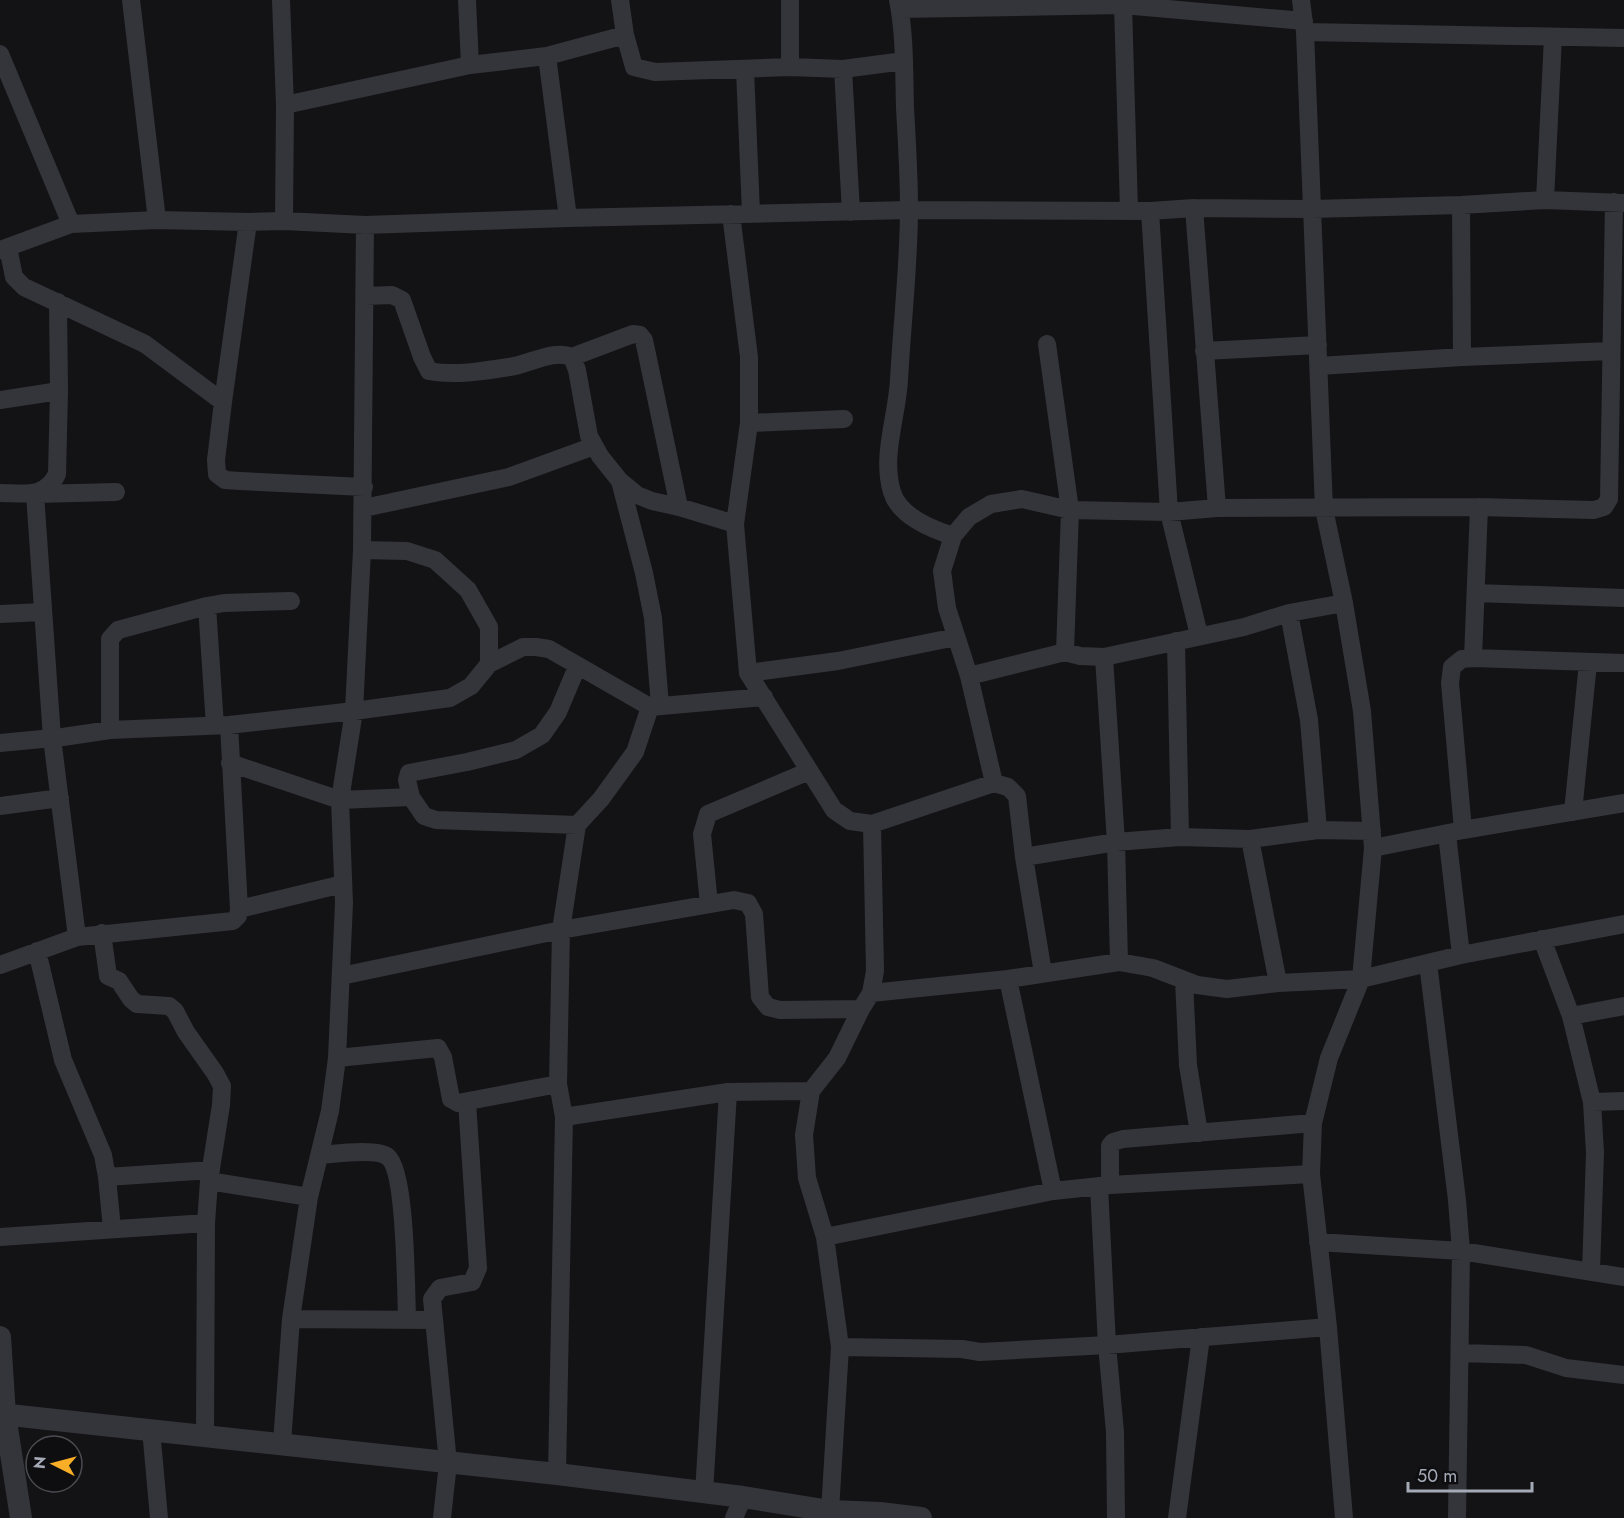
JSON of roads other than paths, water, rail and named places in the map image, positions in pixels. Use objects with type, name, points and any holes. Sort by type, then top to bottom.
[{"type":"street","points":[[131,0],[158,220]]},
{"type":"street","points":[[281,0],[285,105],[284,221]]},
{"type":"street","points":[[467,0],[470,65]]},
{"type":"street","points":[[620,0],[625,35],[634,67],[656,72],[790,67],[843,69],[904,61]]},
{"type":"street","points":[[790,0],[790,67]]},
{"type":"street","points":[[1301,0],[1320,366],[1324,509],[1344,603],[1362,711],[1372,840],[1361,979],[1329,1058],[1313,1123],[1311,1174],[1328,1327],[1344,1518]]},
{"type":"street","points":[[1122,3],[1129,210]]},
{"type":"street","points":[[953,536],[934,530],[902,508],[892,495],[889,480],[888,459],[898,397],[909,210],[904,61],[899,4],[1122,3],[1304,27],[1624,38]]},
{"type":"street","points":[[285,105],[470,65],[547,56],[625,35]]},
{"type":"street","points":[[1545,200],[1553,37]]},
{"type":"street","points":[[547,56],[568,218]]},
{"type":"street","points":[[0,57],[71,224]]},
{"type":"street","points":[[843,69],[851,212]]},
{"type":"street","points":[[745,70],[751,213]]},
{"type":"street","points":[[223,402],[146,344],[24,287],[14,277],[4,249],[71,224],[158,220],[284,221],[365,225],[909,210],[1150,211],[1194,208],[1312,209],[1461,205],[1545,200],[1619,202],[1610,351],[1609,499],[1604,507],[1594,510],[1479,507],[1217,508],[1169,512],[1070,510],[1022,499],[992,504],[969,517],[953,536],[942,571],[947,608],[969,676],[994,783]]},
{"type":"street","points":[[1461,205],[1462,357]]},
{"type":"street","points":[[1194,208],[1217,508]]},
{"type":"street","points":[[1150,211],[1169,512],[1199,635]]},
{"type":"street","points":[[731,214],[749,357],[750,423],[735,524],[748,673],[834,810],[850,821],[872,825],[994,783],[1008,787],[1017,796],[1023,857],[1043,973]]},
{"type":"street","points":[[248,222],[223,402],[216,460],[217,474],[225,480],[364,487]]},
{"type":"street","points":[[282,1443],[291,1319],[309,1197],[330,1111],[337,1058],[343,884],[340,800],[354,711],[364,508],[365,225]]},
{"type":"street","points":[[365,297],[392,295],[402,300],[422,357],[429,370],[443,373],[510,367],[562,353],[572,357],[633,334],[640,335],[644,340],[679,507]]},
{"type":"street","points":[[35,494],[52,484],[57,474],[58,302]]},
{"type":"street","points":[[1047,344],[1070,510],[1065,652]]},
{"type":"street","points":[[1204,351],[1318,345]]},
{"type":"street","points":[[1320,366],[1610,351]]},
{"type":"street","points":[[572,357],[590,436],[600,456],[620,481],[637,495],[652,501],[735,524]]},
{"type":"street","points":[[0,400],[59,391]]},
{"type":"street","points":[[750,423],[844,419]]},
{"type":"street","points":[[364,508],[509,477],[594,446]]},
{"type":"street","points":[[557,1474],[564,1117],[558,1084],[561,930],[577,825],[601,799],[635,752],[655,706],[653,618],[620,481]]},
{"type":"street","points":[[0,493],[116,492]]},
{"type":"street","points":[[35,494],[52,738],[77,937]]},
{"type":"street","points":[[1473,658],[1479,507]]},
{"type":"street","points":[[362,550],[407,551],[435,560],[468,590],[489,627],[489,664]]},
{"type":"street","points":[[1476,593],[1624,598]]},
{"type":"street","points":[[110,730],[110,639],[118,630],[224,603],[291,601]]},
{"type":"street","points":[[969,676],[1065,652],[1080,656],[1104,657],[1244,627],[1289,613],[1344,603]]},
{"type":"street","points":[[0,965],[77,937],[233,921],[238,916],[230,763],[222,726],[207,606]]},
{"type":"street","points":[[0,614],[44,612]]},
{"type":"street","points":[[1289,613],[1309,720],[1318,830]]},
{"type":"street","points":[[748,673],[838,661],[956,637]]},
{"type":"street","points":[[1176,641],[1180,837]]},
{"type":"street","points":[[0,743],[110,730],[222,726],[450,698],[471,686],[489,664],[523,647],[549,650],[577,667],[655,706],[764,697]]},
{"type":"street","points":[[1104,657],[1116,842],[1119,962]]},
{"type":"street","points":[[1461,955],[1450,683],[1452,667],[1462,659],[1473,658],[1624,663]]},
{"type":"street","points":[[1573,812],[1588,663]]},
{"type":"street","points":[[577,667],[558,712],[542,735],[516,750],[409,773],[407,780],[411,797],[424,816],[436,820],[577,825]]},
{"type":"street","points":[[230,763],[340,800],[411,797]]},
{"type":"street","points":[[709,904],[702,834],[708,814],[809,771]]},
{"type":"street","points":[[0,806],[60,798]]},
{"type":"street","points":[[1023,857],[1116,842],[1180,837],[1250,839],[1318,830],[1372,840],[1455,832],[1624,803]]},
{"type":"street","points":[[830,1511],[840,1347],[825,1237],[807,1178],[804,1135],[811,1091],[837,1058],[871,993],[875,971],[872,825]]},
{"type":"street","points":[[1250,839],[1278,983]]},
{"type":"street","points":[[239,909],[343,884]]},
{"type":"street","points":[[341,976],[561,930],[734,900],[748,903],[754,914],[760,997],[768,1007],[780,1010],[861,1009]]},
{"type":"street","points":[[871,993],[1008,979],[1119,962],[1153,968],[1197,984],[1227,989],[1278,983],[1361,979],[1461,955],[1624,924]]},
{"type":"street","points":[[102,933],[108,976],[120,981],[131,999],[137,1004],[169,1006],[175,1011],[186,1032],[215,1072],[222,1086],[210,1176],[207,1223],[206,1436]]},
{"type":"street","points":[[1542,939],[1571,1016],[1592,1102],[1595,1153],[1591,1271]]},
{"type":"street","points":[[37,951],[63,1060],[103,1155],[112,1229]]},
{"type":"street","points":[[1428,963],[1457,1200],[1461,1251],[1457,1518]]},
{"type":"street","points":[[1008,979],[1053,1191]]},
{"type":"street","points":[[1184,980],[1188,1065],[1198,1133]]},
{"type":"street","points":[[1571,1016],[1624,1006]]},
{"type":"street","points":[[337,1058],[438,1048],[443,1056],[451,1100],[458,1103],[558,1084]]},
{"type":"street","points":[[564,1117],[728,1092],[811,1091]]},
{"type":"street","points":[[704,1493],[728,1092]]},
{"type":"street","points":[[1592,1102],[1624,1101]]},
{"type":"street","points":[[442,1518],[448,1463],[432,1299],[440,1288],[472,1282],[478,1268],[468,1102]]},
{"type":"street","points":[[1116,1518],[1115,1432],[1107,1345],[1105,1185],[1110,1146],[1113,1142],[1123,1139],[1313,1123]]},
{"type":"street","points":[[320,1155],[376,1153],[387,1155],[393,1163],[401,1201],[407,1320]]},
{"type":"street","points":[[825,1237],[1053,1191],[1105,1185],[1311,1174]]},
{"type":"street","points":[[107,1177],[210,1176],[309,1197]]},
{"type":"street","points":[[0,1237],[207,1223]]},
{"type":"street","points":[[1318,1242],[1461,1251],[1624,1277]]},
{"type":"street","points":[[291,1319],[434,1320]]},
{"type":"street","points":[[840,1347],[962,1349],[980,1352],[1107,1345],[1328,1327]]},
{"type":"street","points":[[1177,1518],[1201,1337]]},
{"type":"street","points":[[0,1338],[2,1414],[21,1518]]},
{"type":"street","points":[[1460,1353],[1526,1354],[1566,1368],[1624,1375]]},
{"type":"street","points":[[2,1414],[557,1474],[704,1493],[739,1508],[830,1511],[921,1518]]},
{"type":"street","points":[[151,1429],[159,1518]]}]
